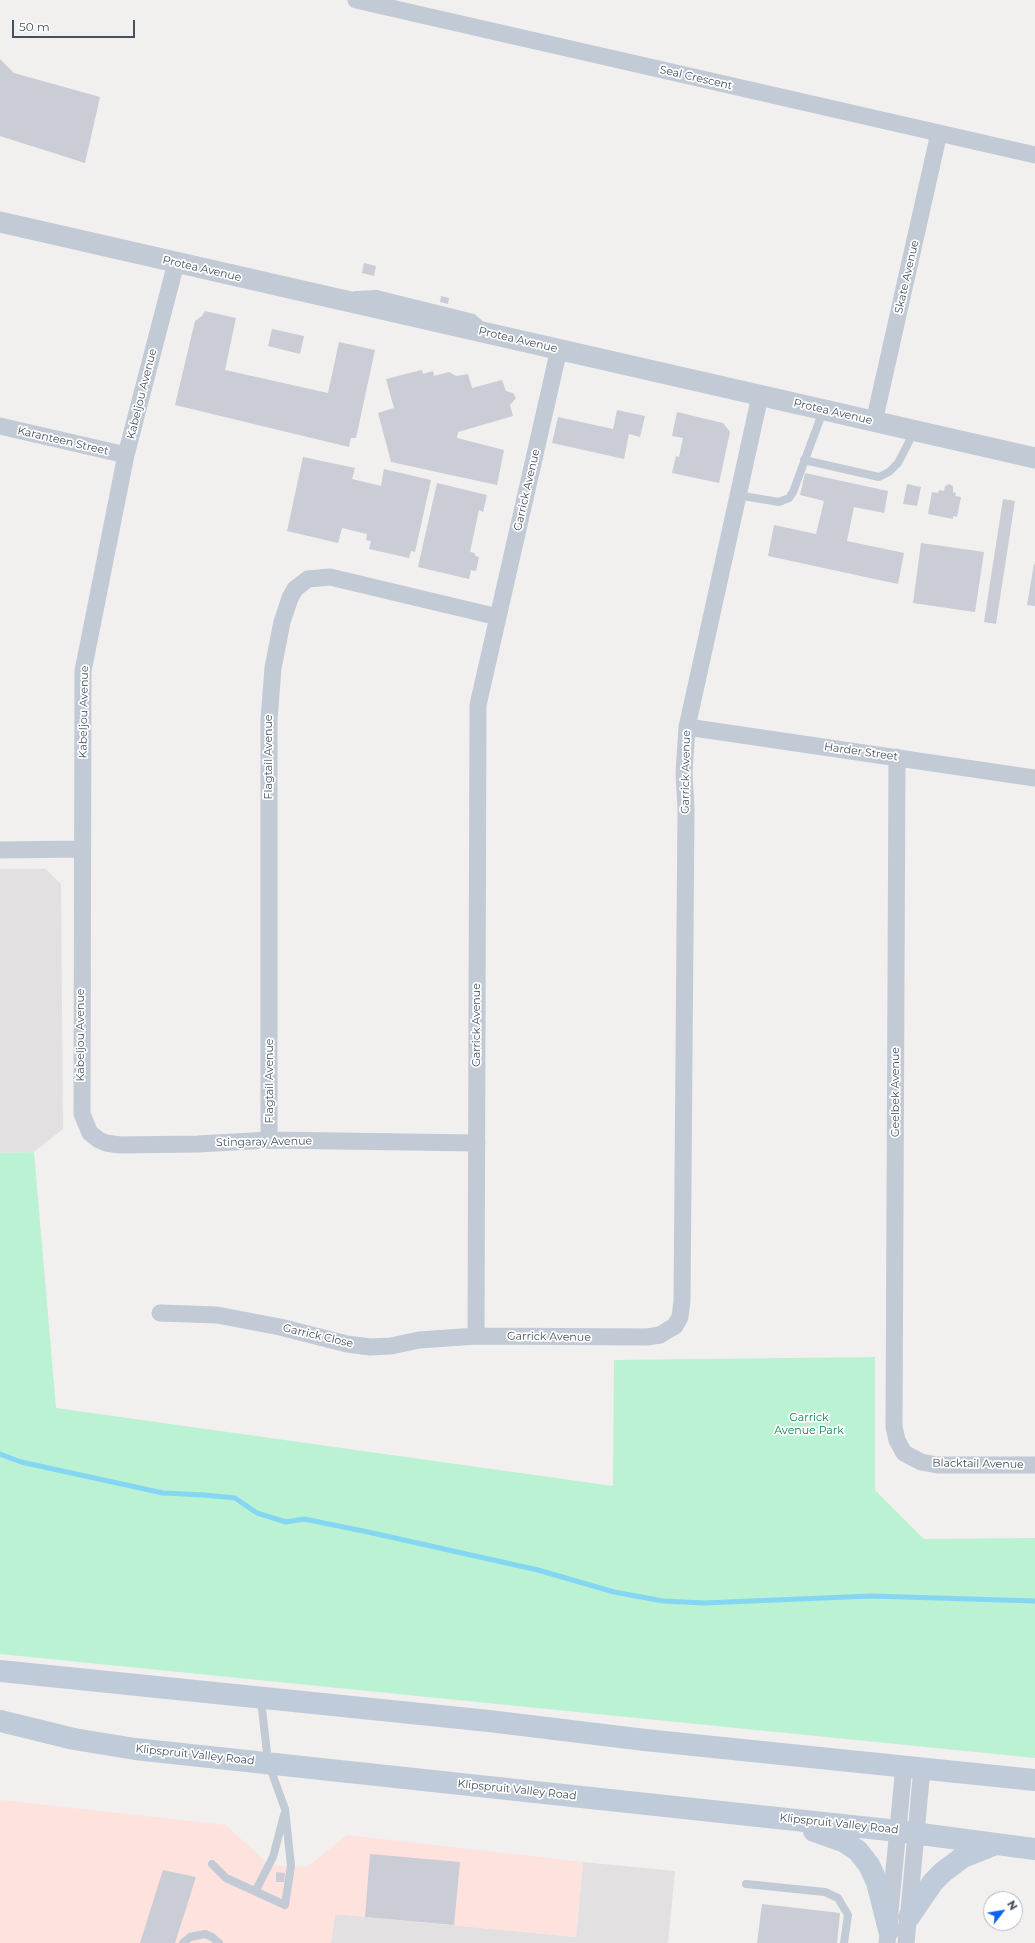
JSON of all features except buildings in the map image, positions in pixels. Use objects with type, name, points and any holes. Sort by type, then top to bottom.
[{"type":"main road","points":[[0,1671],[1035,1780]]},
{"type":"main road","name":"Klipspruit Valley Road","points":[[0,1721],[74,1739],[135,1750],[268,1762],[908,1832],[993,1845],[1035,1849]]},
{"type":"main road","points":[[763,1817],[839,1839],[858,1851],[869,1865],[877,1882],[888,1936]]},
{"type":"main road","points":[[909,1917],[943,1872],[963,1857],[993,1845]]},
{"type":"street","name":"Seal Crescent","points":[[356,0],[1035,155]]},
{"type":"street","name":"Skate Avenue","points":[[874,422],[939,133]]},
{"type":"street","name":"Protea Avenue","points":[[0,222],[1035,458]]},
{"type":"street","name":"Kabeljou Avenue","points":[[80,1099],[83,671],[126,455],[176,263]]},
{"type":"street","name":"Garrick Avenue","points":[[559,349],[480,692],[477,718],[476,1336],[647,1337],[660,1335],[674,1326],[680,1317],[682,1293],[686,817],[684,773],[686,727],[760,396]]},
{"type":"street","name":"Karanteen Street","points":[[0,426],[126,455]]},
{"type":"street","name":"Flagtail Avenue","points":[[269,1140],[269,719],[273,668],[282,622],[290,598],[296,589],[308,579],[330,577],[498,617]]},
{"type":"street","name":"Harder Street","points":[[686,727],[1035,778]]},
{"type":"street","name":"Geelbek Avenue","points":[[894,1427],[897,757]]},
{"type":"street","points":[[0,850],[82,849]]},
{"type":"street","name":"Stingaray Avenue","points":[[80,1099],[82,1114],[90,1133],[106,1143],[120,1145],[198,1144],[269,1140],[477,1144]]},
{"type":"street","name":"Garrick Close","points":[[160,1313],[217,1315],[280,1327],[347,1344],[370,1347],[391,1346],[419,1340],[476,1336]]},
{"type":"street","name":"Blacktail Avenue","points":[[894,1427],[897,1440],[904,1453],[921,1462],[937,1465],[1035,1465]]},
{"type":"street","points":[[906,1943],[909,1917],[908,1832],[913,1767]]},
{"type":"street","points":[[888,1936],[908,1832]]},
{"type":"lane","points":[[738,496],[779,502],[788,498],[793,492],[823,410]]},
{"type":"lane","points":[[804,460],[879,477],[888,472],[898,463],[915,431]]},
{"type":"lane","points":[[212,1864],[226,1878],[285,1904],[290,1866],[285,1809],[268,1762],[261,1699]]},
{"type":"lane","points":[[256,1890],[274,1857],[285,1809]]},
{"type":"lane","points":[[746,1884],[825,1892],[838,1898],[848,1915],[844,1943]]},
{"type":"lane","points":[[183,1943],[190,1937],[197,1934],[212,1937],[219,1943]]},
{"type":"shaded area","points":[[0,869],[46,869],[61,884],[63,1129],[34,1152],[0,1153]]},
{"type":"shaded area","points":[[0,1800],[226,1825],[269,1865],[307,1867],[347,1835],[583,1862],[576,1937],[335,1914],[331,1943],[0,1943]]},
{"type":"shaded area","points":[[583,1862],[675,1871],[668,1943],[331,1943],[335,1914],[576,1937]]},
{"type":"green space","name":"Garrick Avenue Park","points":[[34,1152],[56,1408],[613,1486],[614,1360],[875,1357],[875,1490],[924,1539],[1035,1538],[1035,1758],[0,1654],[0,1153]]},
{"type":"waterway","points":[[0,1454],[21,1462],[163,1493],[235,1498],[257,1513],[286,1522],[304,1519],[368,1532],[538,1570],[614,1592],[663,1601],[704,1603],[871,1596],[1035,1601]]}]
